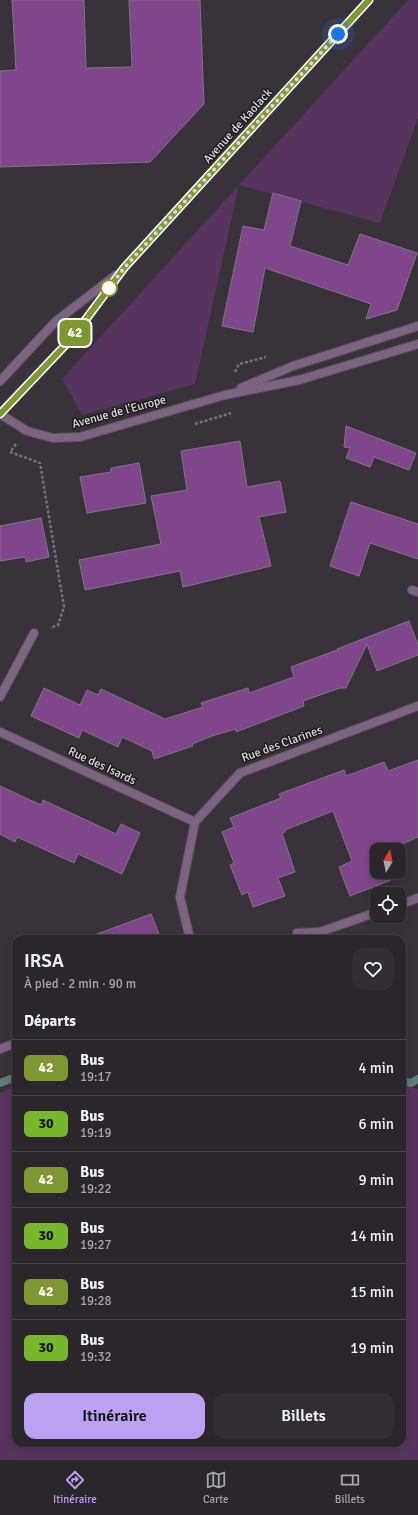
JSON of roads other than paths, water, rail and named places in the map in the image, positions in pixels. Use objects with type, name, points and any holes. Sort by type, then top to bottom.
[{"type":"street","name":"Avenue de Kaolack","points":[[0,414],[72,338],[124,268],[370,0]]},
{"type":"street","name":"Avenue de Kaolack","points":[[0,381],[56,322],[124,268]]},
{"type":"street","name":"Avenue de l'Europe","points":[[224,395],[293,366],[418,326]]},
{"type":"street","name":"Avenue de l'Europe","points":[[0,414],[27,431],[53,438],[80,437],[224,395],[299,380],[418,344]]},
{"type":"street","points":[[0,697],[34,632]]},
{"type":"street","name":"Rue des Clarines","points":[[195,822],[240,773],[418,706]]},
{"type":"street","name":"Rue des Isards","points":[[0,732],[195,822]]},
{"type":"street","points":[[189,935],[180,898],[195,822]]},
{"type":"street","points":[[406,902],[418,898]]},
{"type":"street","points":[[297,933],[320,932],[370,914]]},
{"type":"street","points":[[0,1049],[12,1044]]},
{"type":"waterway","points":[[0,1083],[12,1078]]},
{"type":"waterway","points":[[406,1082],[411,1083],[418,1079]]}]
